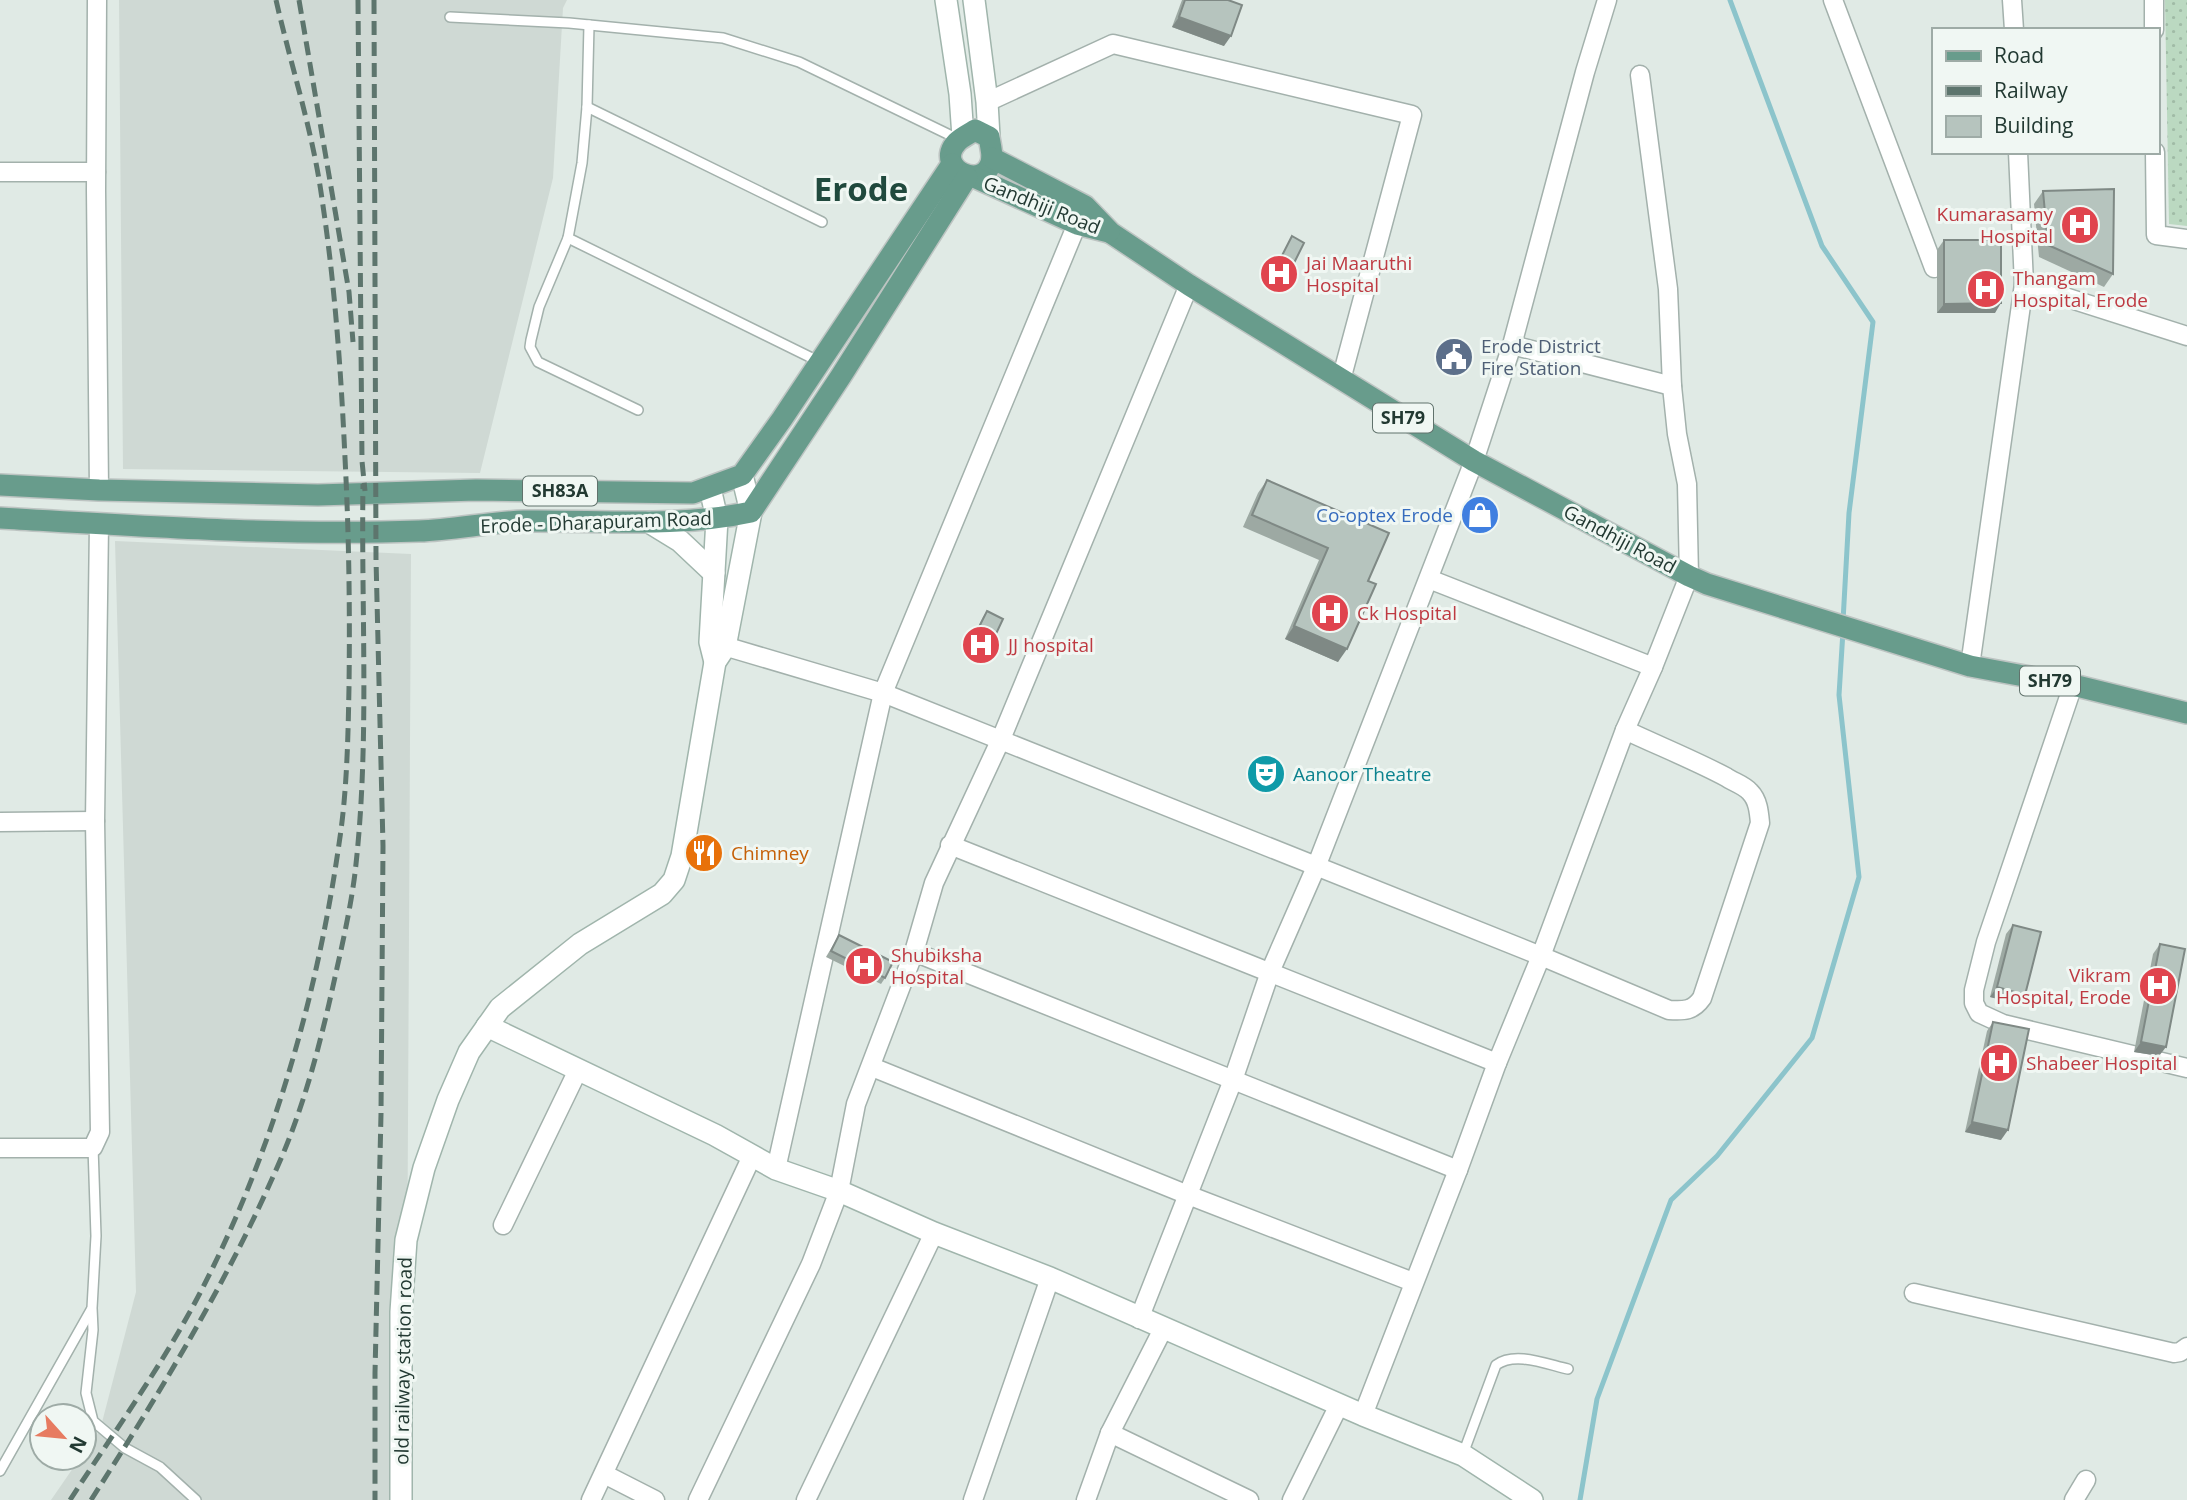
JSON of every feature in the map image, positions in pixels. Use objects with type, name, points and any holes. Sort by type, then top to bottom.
[{"type":"main road","points":[[742,475],[820,362],[965,172],[986,171],[992,158],[989,137],[975,130],[961,139],[951,151],[965,172]]},
{"type":"main road","name":"Gandhiji Road","points":[[992,158],[1085,206],[1111,233],[1189,285],[1474,461],[1698,580],[1970,666],[2073,685],[2187,713]]},
{"type":"main road","points":[[751,512],[841,376],[965,172]]},
{"type":"main road","name":"Gandhiji Road","points":[[965,172],[1077,223],[1111,233]]},
{"type":"main road","name":"Erode - Dharapuram Road","points":[[0,485],[318,495],[476,490],[693,493],[742,475]]},
{"type":"main road","name":"Erode - Dharapuram Road","points":[[0,518],[316,532],[421,531],[521,521],[649,522],[717,519],[751,512]]},
{"type":"street","points":[[97,0],[99,490]]},
{"type":"street","points":[[946,0],[960,94],[961,139]]},
{"type":"street","points":[[974,0],[989,137]]},
{"type":"street","points":[[1139,1319],[1233,1080],[1269,972],[1316,867],[1474,461],[1512,345],[1606,0]]},
{"type":"street","points":[[1833,0],[1934,268]]},
{"type":"street","points":[[2012,0],[2014,28]]},
{"type":"street","points":[[2154,0],[2154,28]]},
{"type":"street","points":[[987,102],[1113,44],[1412,115],[1340,380]]},
{"type":"street","points":[[1363,1415],[1497,1063],[1541,956],[1625,730],[1653,667],[1698,580],[1687,484],[1677,434],[1668,289],[1640,75]]},
{"type":"street","points":[[1970,666],[2024,284],[2018,154]]},
{"type":"street","points":[[2155,154],[2156,235],[2187,239]]},
{"type":"street","points":[[0,172],[96,172]]},
{"type":"street","points":[[776,1169],[883,693],[1077,223]]},
{"type":"street","points":[[2024,284],[2187,336]]},
{"type":"street","points":[[698,1500],[811,1264],[839,1191],[856,1104],[915,952],[934,883],[1000,739],[1189,285]]},
{"type":"street","points":[[1512,345],[1672,386]]},
{"type":"street","points":[[717,650],[751,512],[742,475]]},
{"type":"street","points":[[710,488],[717,519],[714,573],[717,650]]},
{"type":"street","points":[[649,522],[680,541],[714,573]]},
{"type":"street","points":[[0,1148],[93,1147],[100,1132],[95,821],[99,524]]},
{"type":"street","points":[[1429,579],[1653,667]]},
{"type":"street","points":[[717,650],[883,693],[1541,956],[1669,1010],[1693,1009],[1702,998],[1760,823],[1756,802],[1750,792],[1741,786],[1625,730]]},
{"type":"street","name":"old railway station road","points":[[401,1500],[401,1312],[406,1240],[424,1168],[448,1100],[470,1052],[500,1008],[580,944],[662,894],[674,880],[682,856],[717,650]]},
{"type":"street","points":[[2073,685],[1986,942],[1974,990],[1974,1003],[1979,1013],[2003,1024],[2187,1068]]},
{"type":"street","points":[[0,822],[95,821]]},
{"type":"street","points":[[950,845],[1497,1063]]},
{"type":"street","points":[[915,952],[1458,1170]]},
{"type":"street","points":[[487,1026],[715,1135],[776,1169],[839,1191],[934,1233],[1050,1278],[1339,1405],[1462,1455],[1530,1498]]},
{"type":"street","points":[[872,1067],[1188,1195],[1413,1282]]},
{"type":"street","points":[[503,1226],[578,1070]]},
{"type":"street","points":[[591,1500],[752,1156]]},
{"type":"street","points":[[806,1500],[934,1233]]},
{"type":"street","points":[[973,1500],[1050,1278]]},
{"type":"street","points":[[1914,1293],[2174,1353],[2187,1347]]},
{"type":"street","points":[[1086,1500],[1110,1433],[1163,1329]]},
{"type":"street","points":[[1292,1500],[1339,1405]]},
{"type":"street","points":[[1110,1433],[1249,1500]]},
{"type":"street","points":[[604,1474],[654,1500]]},
{"type":"street","points":[[2074,1500],[2086,1480]]},
{"type":"lane","points":[[450,17],[589,25],[708,36],[799,62],[961,139]]},
{"type":"lane","points":[[589,25],[587,107],[582,163],[568,238],[540,307],[531,340],[533,356],[547,368],[638,410]]},
{"type":"lane","points":[[587,107],[822,222]]},
{"type":"lane","points":[[568,238],[820,362]]},
{"type":"lane","points":[[93,1147],[96,1236],[93,1331],[86,1393],[93,1421],[125,1448],[160,1466],[196,1500]]},
{"type":"lane","points":[[0,1471],[92,1308]]},
{"type":"lane","points":[[1462,1455],[1492,1371],[1502,1360],[1518,1359],[1568,1369]]},
{"type":"shaded area","points":[[119,0],[567,0],[563,8],[553,178],[480,473],[123,469]]},
{"type":"shaded area","points":[[115,541],[411,554],[406,1500],[51,1500],[70,1472],[98,1472],[98,1433],[136,1292]]},
{"type":"green space","points":[[2165,0],[2187,0],[2187,226],[2169,224]]},
{"type":"building","points":[[1185,0],[1228,0],[1242,5],[1231,36],[1179,17]]},
{"type":"building","points":[[2114,189],[2113,274],[2048,245],[2043,191]]},
{"type":"building","points":[[1292,236],[1304,243],[1283,285],[1270,279]]},
{"type":"building","points":[[1944,240],[2001,240],[2001,303],[1944,304]]},
{"type":"building","points":[[1267,480],[1389,533],[1368,581],[1376,584],[1347,649],[1294,626],[1328,548],[1252,515]]},
{"type":"building","points":[[987,611],[1003,619],[988,651],[971,643]]},
{"type":"building","points":[[2013,925],[2041,932],[2025,995],[1997,987]]},
{"type":"building","points":[[839,935],[893,962],[885,978],[831,951]]},
{"type":"building","points":[[2160,944],[2185,949],[2166,1047],[2141,1042]]},
{"type":"building","points":[[1993,1022],[2029,1029],[2008,1130],[1972,1122]]},
{"type":"waterway","points":[[1730,0],[1822,246],[1873,322],[1849,513],[1843,621]]},
{"type":"waterway","points":[[1580,1500],[1597,1399],[1671,1200],[1717,1156],[1812,1038],[1859,877],[1839,695],[1843,631]]},
{"type":"railway","points":[[70,1500],[154,1373],[185,1320],[226,1240],[249,1186],[270,1130],[304,1017],[330,902],[342,824],[348,746],[349,601],[342,393],[337,328],[318,174],[276,0]]},
{"type":"railway","points":[[299,0],[349,292],[353,342]]},
{"type":"railway","points":[[358,0],[362,461],[365,491]]},
{"type":"railway","points":[[374,0],[376,559],[383,846],[375,1500]]},
{"type":"railway","points":[[91,1500],[166,1380],[235,1256],[286,1146],[319,1045],[349,909],[360,825],[364,727],[363,484]]},
{"type":"place","name":"Kumarasamy Hospital","points":[[2080,225]]},
{"type":"place","name":"Jai Maaruthi Hospital","points":[[1279,274]]},
{"type":"place","name":"Thangam Hospital, Erode","points":[[1986,289]]},
{"type":"place","name":"Erode District Fire Station","points":[[1454,357]]},
{"type":"place","name":"Co-optex Erode","points":[[1480,515]]},
{"type":"place","name":"Ck Hospital","points":[[1330,613]]},
{"type":"place","name":"JJ hospital","points":[[981,645]]},
{"type":"place","name":"Aanoor Theatre","points":[[1266,774]]},
{"type":"place","name":"Chimney","points":[[704,853]]},
{"type":"place","name":"Shubiksha Hospital","points":[[864,966]]},
{"type":"place","name":"Vikram Hospital, Erode","points":[[2158,986]]},
{"type":"place","name":"Shabeer Hospital","points":[[1999,1063]]},
{"type":"district","name":"Erode","points":[[861,189]]}]
